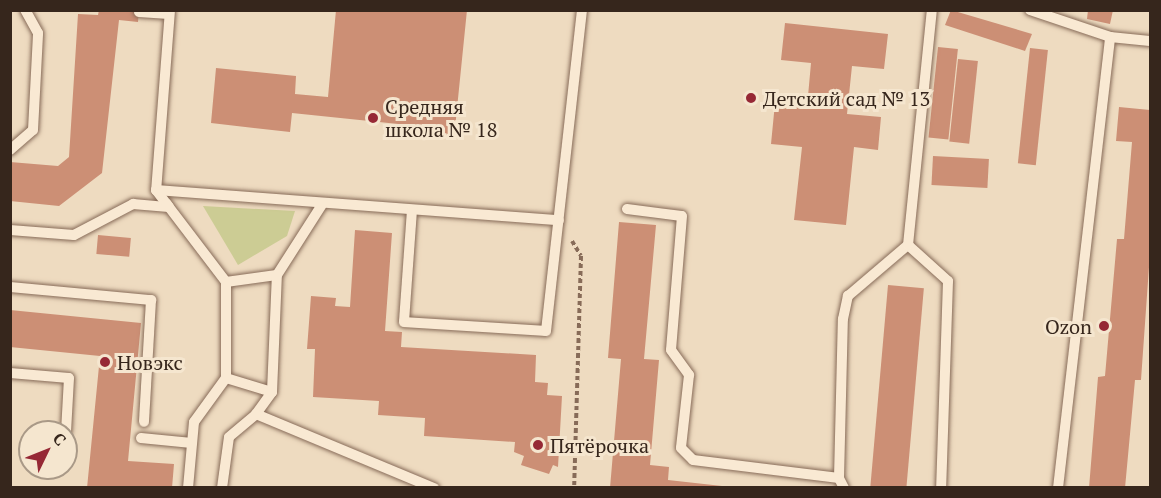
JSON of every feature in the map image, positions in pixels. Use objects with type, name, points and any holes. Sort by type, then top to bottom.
[{"type":"lane","points":[[10,150],[33,130],[38,33],[25,10]]},
{"type":"lane","points":[[412,210],[404,322],[546,331],[582,10]]},
{"type":"lane","points":[[627,209],[682,216],[671,350],[689,375],[681,448],[693,460],[842,483],[843,319],[848,296],[908,245],[932,10]]},
{"type":"lane","points":[[1030,10],[1110,37],[1150,41]]},
{"type":"lane","points":[[139,12],[169,12],[156,190],[226,282],[226,378],[194,422],[188,488]]},
{"type":"lane","points":[[1058,488],[1110,37]]},
{"type":"lane","points":[[156,190],[559,220]]},
{"type":"lane","points":[[222,488],[229,437],[256,414],[272,392],[278,275],[323,203]]},
{"type":"lane","points":[[10,230],[74,235],[133,204],[169,207]]},
{"type":"lane","points":[[908,245],[948,282],[941,488]]},
{"type":"lane","points":[[226,282],[278,275]]},
{"type":"lane","points":[[10,287],[151,300],[144,422]]},
{"type":"lane","points":[[10,373],[69,378],[67,420]]},
{"type":"lane","points":[[226,378],[272,392]]},
{"type":"lane","points":[[256,414],[434,488]]},
{"type":"lane","points":[[141,438],[192,442]]},
{"type":"path","points":[[559,220],[581,256],[574,488]]},
{"type":"green space","points":[[203,206],[295,211],[287,236],[238,265]]},
{"type":"building","points":[[99,10],[139,10],[138,22],[119,20],[102,173],[59,206],[10,201],[10,162],[58,166],[69,157],[78,14],[98,15]]},
{"type":"building","points":[[336,10],[467,10],[454,138],[436,136],[437,128],[292,113],[290,132],[211,123],[216,68],[296,76],[295,94],[328,97]]},
{"type":"building","points":[[951,10],[1032,34],[1025,51],[945,25]]},
{"type":"building","points":[[1088,10],[1113,10],[1110,24],[1087,19]]},
{"type":"building","points":[[785,23],[888,34],[884,69],[852,66],[847,114],[881,117],[878,150],[854,147],[846,225],[794,220],[802,147],[771,144],[775,103],[807,107],[811,63],[781,60]]},
{"type":"building","points":[[938,47],[958,49],[948,140],[928,138]]},
{"type":"building","points":[[1030,48],[1048,50],[1036,165],[1018,163]]},
{"type":"building","points":[[958,59],[978,61],[969,144],[949,142]]},
{"type":"building","points":[[1119,107],[1150,110],[1150,253],[1141,380],[1135,380],[1125,488],[1089,488],[1098,377],[1105,376],[1117,239],[1124,239],[1132,142],[1116,141]]},
{"type":"building","points":[[933,156],[989,159],[987,188],[931,185]]},
{"type":"building","points":[[619,222],[656,225],[644,359],[659,360],[650,465],[669,467],[668,480],[740,488],[610,488],[621,359],[608,358]]},
{"type":"building","points":[[355,230],[392,233],[385,331],[402,332],[401,347],[536,355],[535,382],[548,383],[547,395],[562,396],[558,467],[553,465],[549,474],[521,465],[524,456],[514,452],[515,442],[424,436],[425,418],[378,415],[379,401],[313,397],[315,349],[307,349],[311,296],[336,298],[335,306],[350,307]]},
{"type":"building","points":[[98,235],[131,238],[129,257],[96,254]]},
{"type":"building","points":[[888,285],[924,288],[906,488],[870,488]]},
{"type":"building","points":[[10,310],[141,323],[128,461],[174,464],[172,488],[87,488],[100,356],[10,347]]},
{"type":"place","name":"Детский сад № 13","points":[[751,98]]},
{"type":"place","name":"Средняя школа № 18","points":[[373,118]]},
{"type":"place","name":"Ozon","points":[[1104,326]]},
{"type":"place","name":"Новэкс","points":[[105,362]]},
{"type":"place","name":"Пятёрочка","points":[[538,445]]}]
